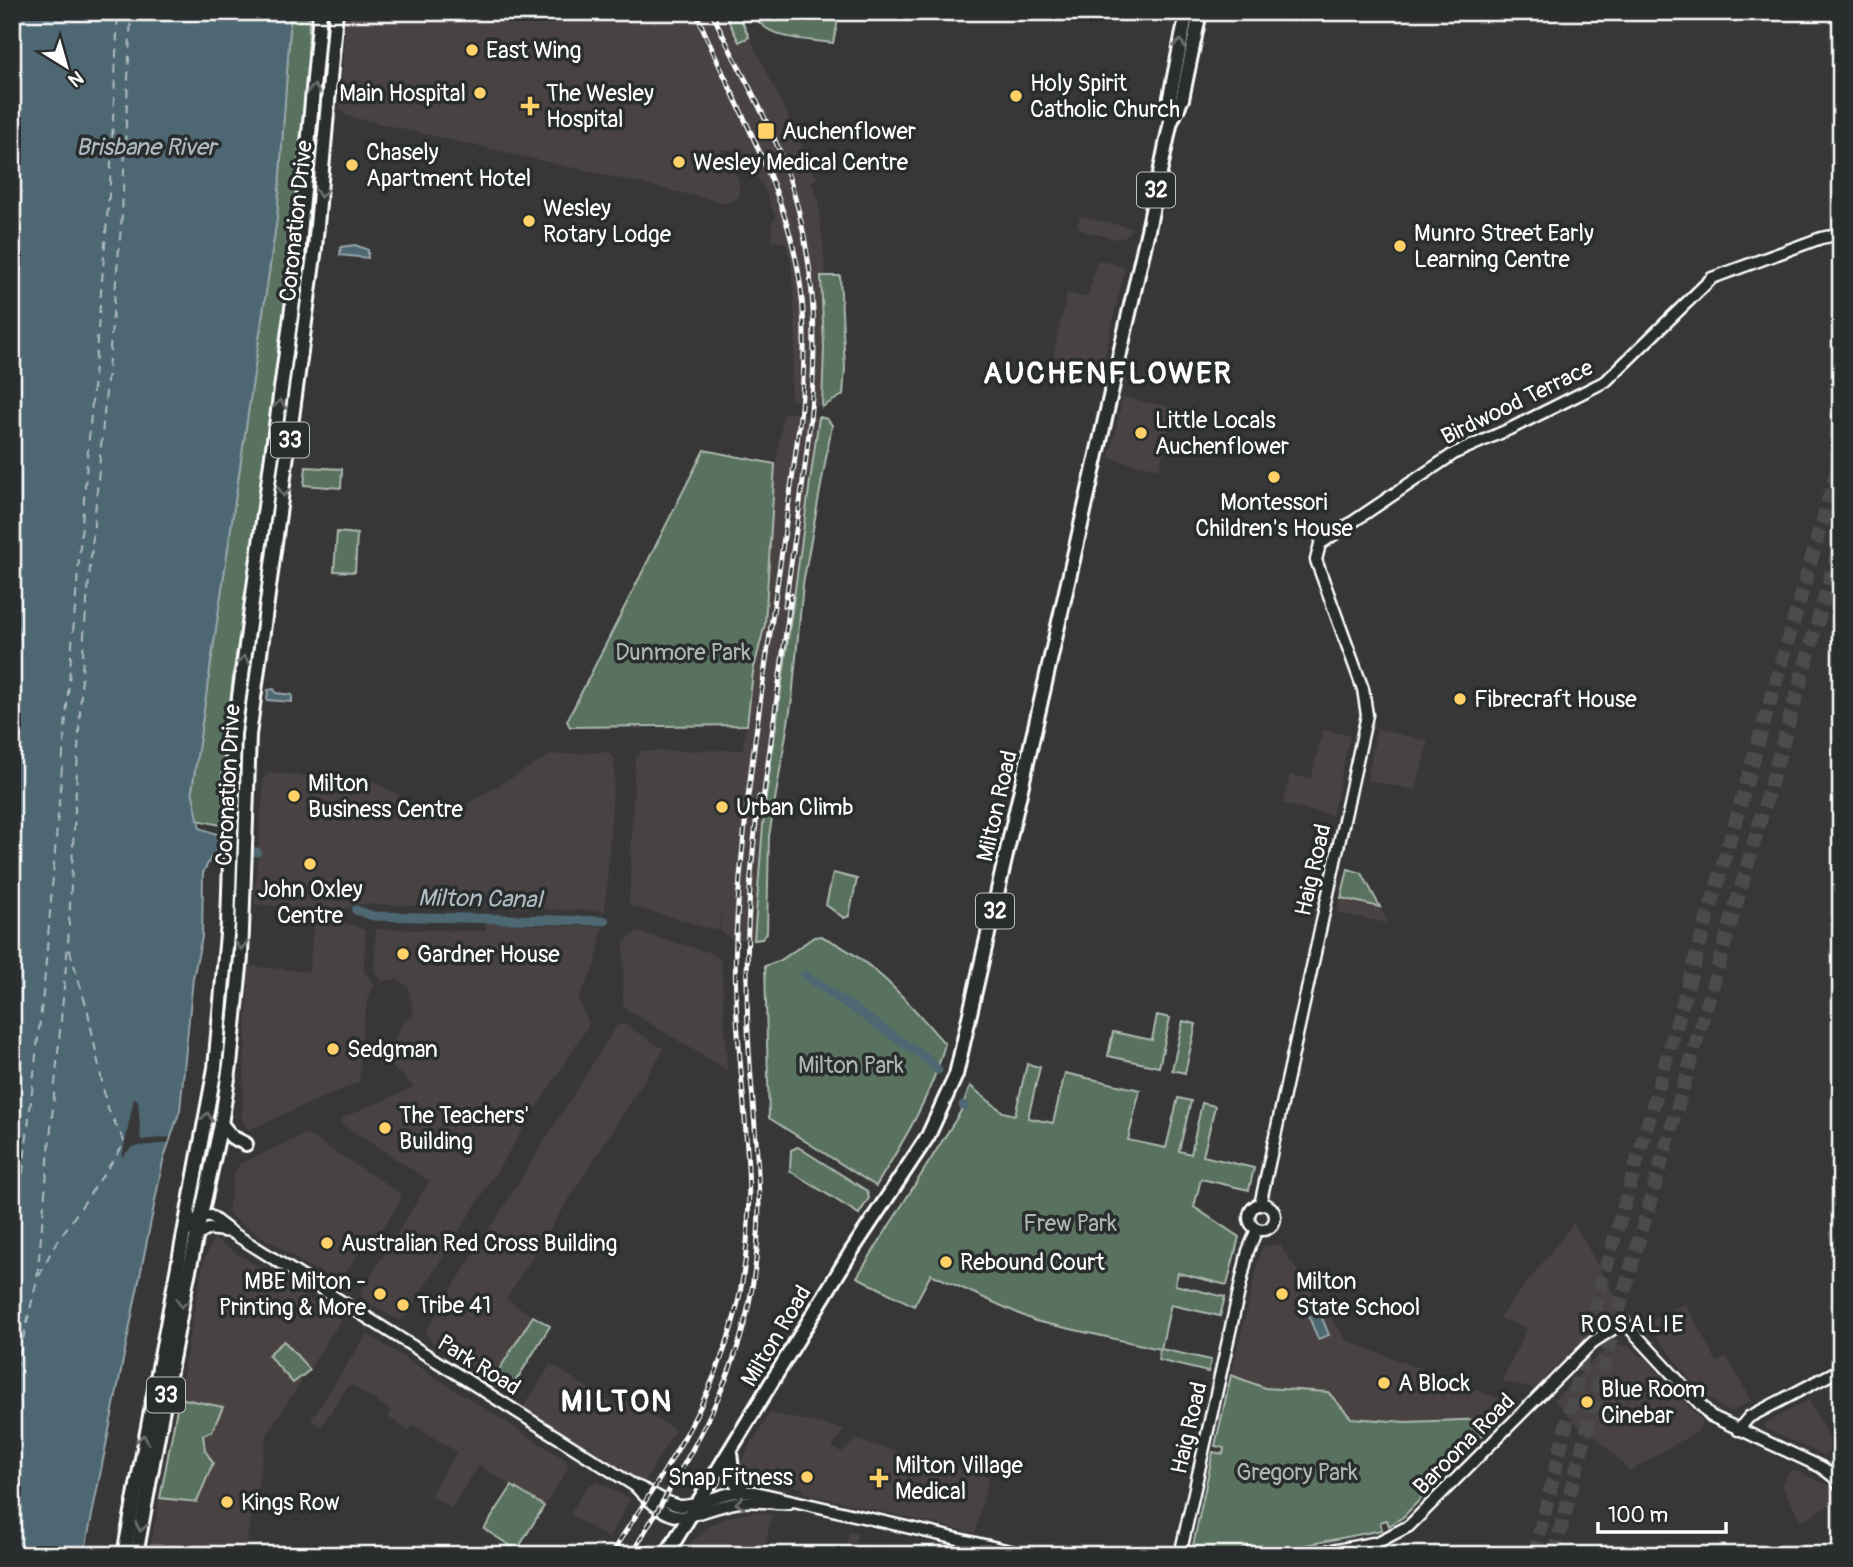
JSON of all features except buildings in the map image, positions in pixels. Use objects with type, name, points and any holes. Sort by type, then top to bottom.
[{"type":"main road","name":"Coronation Drive","points":[[124,1555],[215,1068],[228,923],[234,734],[296,279],[320,12]]},
{"type":"main road","name":"Coronation Drive","points":[[136,1555],[196,1236],[221,1124],[235,1018],[249,736],[315,248],[336,12]]},
{"type":"main road","name":"Milton Road","points":[[1171,121],[1170,97],[1186,12]]},
{"type":"main road","name":"Milton Road","points":[[666,1555],[851,1252],[928,1136],[956,1074],[1171,121],[1182,99],[1200,12]]},
{"type":"main road","points":[[221,1124],[232,1137],[246,1144]]},
{"type":"main road","points":[[730,1452],[733,1479],[743,1491]]},
{"type":"street","name":"Birdwood Terrace","points":[[1317,549],[1326,538],[1455,453],[1601,384],[1712,278],[1821,238],[1841,234]]},
{"type":"street","name":"Haig Road","points":[[1260,1205],[1367,715],[1363,689],[1317,564],[1317,549]]},
{"type":"street","points":[[1260,1205],[1271,1208],[1275,1219],[1268,1228],[1257,1229],[1251,1224],[1249,1216],[1253,1209],[1260,1205]]},
{"type":"street","points":[[180,1248],[191,1222],[200,1216]]},
{"type":"street","name":"Park Road","points":[[200,1216],[210,1216],[231,1232],[635,1486],[675,1505],[699,1501]]},
{"type":"street","points":[[196,1236],[209,1229],[231,1232]]},
{"type":"street","name":"Haig Road","points":[[1180,1555],[1248,1251],[1257,1229]]},
{"type":"street","name":"Baroona Road","points":[[1310,1555],[1378,1542],[1402,1531],[1593,1342],[1625,1322],[1703,1409],[1738,1430]]},
{"type":"street","points":[[1841,1369],[1749,1416],[1738,1430],[1821,1467],[1834,1477],[1841,1488]]},
{"type":"street","name":"Park Road","points":[[635,1486],[666,1513],[689,1518]]},
{"type":"street","points":[[699,1501],[743,1491],[1027,1555]]},
{"type":"street","points":[[689,1518],[743,1502],[793,1503]]},
{"type":"shaded area","name":"The Wesley Hospital","points":[[346,12],[738,12],[817,178],[811,182],[818,199],[826,275],[831,276],[831,401],[820,406],[799,404],[790,397],[796,336],[791,259],[786,243],[771,240],[772,221],[776,219],[765,190],[741,151],[721,149],[739,180],[739,197],[726,203],[347,116],[340,109]]},
{"type":"shaded area","points":[[1079,216],[1132,229],[1124,238],[1117,239],[1083,231],[1078,226]]},
{"type":"shaded area","points":[[1097,260],[1125,267],[1103,364],[1098,366],[1053,356],[1067,293],[1088,298]]},
{"type":"shaded area","name":"Little Locals Auchenflower","points":[[1123,397],[1173,408],[1159,469],[1109,458]]},
{"type":"shaded area","points":[[784,412],[827,419],[832,425],[803,584],[792,699],[769,836],[767,934],[759,940],[733,940],[720,931],[722,909],[718,931],[629,905],[635,759],[641,751],[743,750],[753,672],[765,624],[773,481]]},
{"type":"shaded area","points":[[1377,729],[1428,741],[1416,790],[1367,780]]},
{"type":"shaded area","points":[[1323,730],[1350,736],[1332,815],[1283,804],[1290,775],[1311,779]]},
{"type":"shaded area","points":[[608,752],[615,760],[605,911],[358,904],[337,911],[254,904],[264,777],[269,773],[372,781],[429,811],[467,815],[469,803],[550,755]]},
{"type":"shaded area","points":[[1341,898],[1380,907],[1388,923],[1337,913]]},
{"type":"shaded area","points":[[314,918],[332,918],[365,930],[364,972],[376,986],[370,990],[362,1030],[359,1082],[248,1130],[242,1119],[249,966],[309,972]]},
{"type":"shaded area","points":[[486,923],[602,927],[596,964],[578,999],[589,1024],[405,1317],[398,1320],[364,1300],[360,1293],[430,1181],[340,1123],[342,1118],[414,1087],[388,1063],[389,1048],[403,1023],[414,1014],[408,987],[398,979],[382,981],[374,972],[376,929],[486,931]]},
{"type":"shaded area","points":[[637,932],[709,952],[721,960],[727,1070],[628,1010],[623,1004],[624,941]]},
{"type":"shaded area","points":[[624,1024],[664,1049],[506,1299],[533,1316],[492,1381],[434,1344],[427,1335],[427,1329],[617,1025]]},
{"type":"shaded area","points":[[306,1134],[399,1192],[401,1199],[374,1242],[369,1239],[340,1281],[332,1281],[233,1218],[228,1211],[235,1172],[240,1164]]},
{"type":"shaded area","points":[[1574,1223],[1621,1307],[1619,1315],[1592,1331],[1534,1389],[1502,1381],[1527,1328],[1499,1318]]},
{"type":"shaded area","points":[[213,1238],[341,1320],[267,1434],[244,1555],[149,1555],[203,1264]]},
{"type":"shaded area","name":"Milton State School","points":[[1279,1244],[1347,1341],[1513,1404],[1493,1424],[1488,1419],[1406,1422],[1351,1418],[1327,1392],[1265,1388],[1231,1375],[1262,1247]]},
{"type":"shaded area","points":[[1685,1303],[1717,1362],[1727,1357],[1751,1401],[1732,1411],[1722,1409],[1712,1399],[1704,1397],[1651,1329],[1652,1320]]},
{"type":"shaded area","points":[[367,1334],[566,1460],[568,1468],[544,1506],[479,1465],[451,1508],[430,1495],[457,1452],[414,1425],[409,1431],[388,1417],[392,1411],[349,1384],[321,1427],[311,1420]]},
{"type":"shaded area","points":[[1616,1344],[1627,1346],[1645,1359],[1702,1421],[1699,1430],[1630,1471],[1593,1434],[1589,1437],[1554,1400],[1599,1355]]},
{"type":"shaded area","points":[[551,1364],[619,1408],[626,1400],[675,1430],[644,1483],[523,1408]]},
{"type":"shaded area","points":[[1809,1400],[1834,1449],[1823,1455],[1763,1428],[1764,1424]]},
{"type":"shaded area","points":[[770,1413],[844,1429],[832,1448],[842,1452],[856,1440],[989,1476],[975,1533],[804,1493],[803,1488],[759,1479],[750,1480],[741,1461]]},
{"type":"shaded area","points":[[1792,1469],[1829,1486],[1837,1502],[1801,1520],[1781,1484]]},
{"type":"shaded area","points":[[597,1481],[630,1499],[609,1539],[570,1514],[587,1487]]},
{"type":"shaded area","points":[[754,1512],[772,1515],[763,1555],[681,1555],[705,1529],[725,1518]]},
{"type":"shaded area","points":[[849,1532],[858,1534],[852,1555],[844,1555]]},
{"type":"green space","points":[[291,12],[309,12],[308,76],[292,262],[281,329],[265,478],[234,668],[222,774],[225,826],[197,820],[192,790],[277,218]]},
{"type":"green space","points":[[724,12],[739,15],[749,37],[739,42]]},
{"type":"green space","points":[[752,12],[840,12],[833,43],[776,33],[767,29]]},
{"type":"green space","points":[[821,276],[840,276],[845,368],[843,395],[822,407],[824,347]]},
{"type":"green space","points":[[819,417],[827,419],[832,425],[803,584],[792,699],[769,836],[767,933],[762,939],[754,940],[764,812]]},
{"type":"green space","name":"Dunmore Park","points":[[704,450],[775,464],[765,624],[753,672],[747,725],[570,727],[567,721]]},
{"type":"green space","points":[[306,467],[342,469],[341,488],[304,485]]},
{"type":"green space","points":[[337,532],[357,534],[355,572],[334,571]]},
{"type":"green space","points":[[1348,869],[1362,873],[1380,907],[1341,898]]},
{"type":"green space","points":[[833,873],[857,879],[849,916],[844,918],[826,905]]},
{"type":"green space","name":"Milton Park","points":[[821,936],[873,969],[903,997],[945,1044],[924,1100],[876,1186],[769,1118],[765,966],[781,960],[814,937]]},
{"type":"green space","points":[[1157,1015],[1170,1018],[1159,1067],[1108,1056],[1113,1032],[1152,1040]]},
{"type":"green space","points":[[1183,1021],[1196,1024],[1185,1073],[1172,1070]]},
{"type":"green space","name":"Frew Park","points":[[1027,1064],[1040,1067],[1028,1118],[1053,1123],[1065,1073],[1140,1090],[1128,1140],[1166,1148],[1178,1098],[1191,1101],[1179,1151],[1191,1154],[1202,1103],[1215,1106],[1203,1156],[1254,1168],[1249,1190],[1201,1179],[1194,1207],[1239,1237],[1227,1285],[1178,1273],[1175,1285],[1225,1297],[1220,1316],[1171,1305],[1170,1308],[1161,1349],[1211,1360],[1208,1372],[1158,1360],[1160,1349],[1035,1321],[931,1274],[914,1306],[857,1277],[961,1111],[970,1086],[1003,1112],[1015,1115]]},
{"type":"green space","points":[[798,1147],[867,1191],[869,1198],[859,1214],[790,1171],[791,1150]]},
{"type":"green space","points":[[533,1316],[550,1326],[509,1392],[492,1381]]},
{"type":"green space","points":[[284,1341],[310,1370],[293,1383],[268,1355]]},
{"type":"green space","name":"Gregory Park","points":[[1231,1375],[1265,1388],[1328,1392],[1351,1418],[1406,1422],[1488,1419],[1493,1424],[1403,1517],[1389,1526],[1387,1520],[1380,1522],[1382,1530],[1256,1555],[1191,1555],[1213,1452],[1223,1454],[1224,1448],[1215,1446]]},
{"type":"green space","points":[[179,1398],[223,1407],[212,1431],[203,1435],[205,1450],[213,1463],[197,1502],[160,1498]]},
{"type":"green space","points":[[512,1486],[544,1506],[517,1550],[484,1529]]},
{"type":"water","name":"Brisbane River","points":[[12,12],[291,12],[277,218],[192,790],[200,828],[222,836],[222,858],[211,857],[203,873],[202,937],[193,978],[180,1110],[163,1161],[84,1555],[12,1555]]},
{"type":"water","points":[[355,245],[368,250],[368,258],[340,255],[341,247]]},
{"type":"water","points":[[274,689],[276,693],[292,695],[292,702],[267,700],[268,690]]},
{"type":"water","points":[[1320,1313],[1329,1335],[1318,1339],[1309,1317]]},
{"type":"pier","points":[[134,1098],[138,1100],[141,1140],[170,1137],[168,1143],[132,1147],[122,1157]]},
{"type":"waterway","name":"Milton Canal","points":[[222,849],[257,852]]},
{"type":"waterway","name":"Milton Canal","points":[[356,910],[373,916],[605,921]]},
{"type":"waterway","name":"Milton Canal","points":[[805,975],[927,1059],[938,1070]]},
{"type":"ferry route","points":[[12,1269],[44,985],[110,183],[118,12]]},
{"type":"ferry route","points":[[12,1386],[37,1280],[68,944],[84,635],[122,215],[131,12]]},
{"type":"ferry route","points":[[39,1276],[53,1248],[125,1143],[107,1107],[88,1012],[69,948]]},
{"type":"tunnel","points":[[1534,1555],[1601,1285],[1841,457]]},
{"type":"tunnel","points":[[1554,1555],[1613,1330],[1841,541]]},
{"type":"railway","points":[[610,1555],[669,1463],[703,1401],[730,1334],[739,1298],[749,1208],[735,982],[739,887],[803,383],[804,320],[801,289],[795,252],[785,217],[758,148],[696,12]]},
{"type":"railway","points":[[712,12],[783,160],[800,216],[810,272],[814,327],[813,382],[785,606]]},
{"type":"railway","points":[[762,807],[791,595]]},
{"type":"railway","points":[[631,1555],[682,1468],[727,1377],[747,1313],[754,1275],[759,1205],[747,971],[750,884],[759,797]]},
{"type":"place","name":"East Wing","points":[[472,50]]},
{"type":"place","name":"Main Hospital","points":[[480,93]]},
{"type":"place","name":"Holy Spirit Catholic Church","points":[[1016,96]]},
{"type":"place","name":"The Wesley Hospital","points":[[530,106]]},
{"type":"place","name":"Auchenflower","points":[[766,131]]},
{"type":"place","name":"Wesley Medical Centre","points":[[679,162]]},
{"type":"place","name":"Chasely Apartment Hotel","points":[[352,165]]},
{"type":"place","name":"Wesley Rotary Lodge","points":[[529,221]]},
{"type":"place","name":"Munro Street Early Learning Centre","points":[[1400,246]]},
{"type":"place","name":"Little Locals Auchenflower","points":[[1141,433]]},
{"type":"place","name":"Montessori Children's House","points":[[1274,477]]},
{"type":"place","name":"Fibrecraft House","points":[[1460,699]]},
{"type":"place","name":"Milton Business Centre","points":[[294,796]]},
{"type":"place","name":"Urban Climb","points":[[722,807]]},
{"type":"place","name":"John Oxley Centre","points":[[310,864]]},
{"type":"place","name":"Gardner House","points":[[403,954]]},
{"type":"place","name":"Sedgman","points":[[333,1049]]},
{"type":"place","name":"The Teachers' Building","points":[[385,1128]]},
{"type":"place","name":"Australian Red Cross Building","points":[[327,1243]]},
{"type":"place","name":"Rebound Court","points":[[946,1262]]},
{"type":"place","name":"MBE Milton - Printing & More","points":[[380,1294]]},
{"type":"place","name":"Milton State School","points":[[1282,1294]]},
{"type":"place","name":"Tribe 41","points":[[403,1305]]},
{"type":"place","name":"A Block","points":[[1384,1383]]},
{"type":"place","name":"Blue Room Cinebar","points":[[1587,1402]]},
{"type":"place","name":"Snap Fitness","points":[[807,1477]]},
{"type":"place","name":"Milton Village Medical","points":[[879,1478]]},
{"type":"place","name":"Kings Row","points":[[227,1502]]},
{"type":"district","name":"AUCHENFLOWER","points":[[1108,373]]},
{"type":"district","name":"ROSALIE","points":[[1633,1324]]},
{"type":"district","name":"MILTON","points":[[617,1401]]}]
